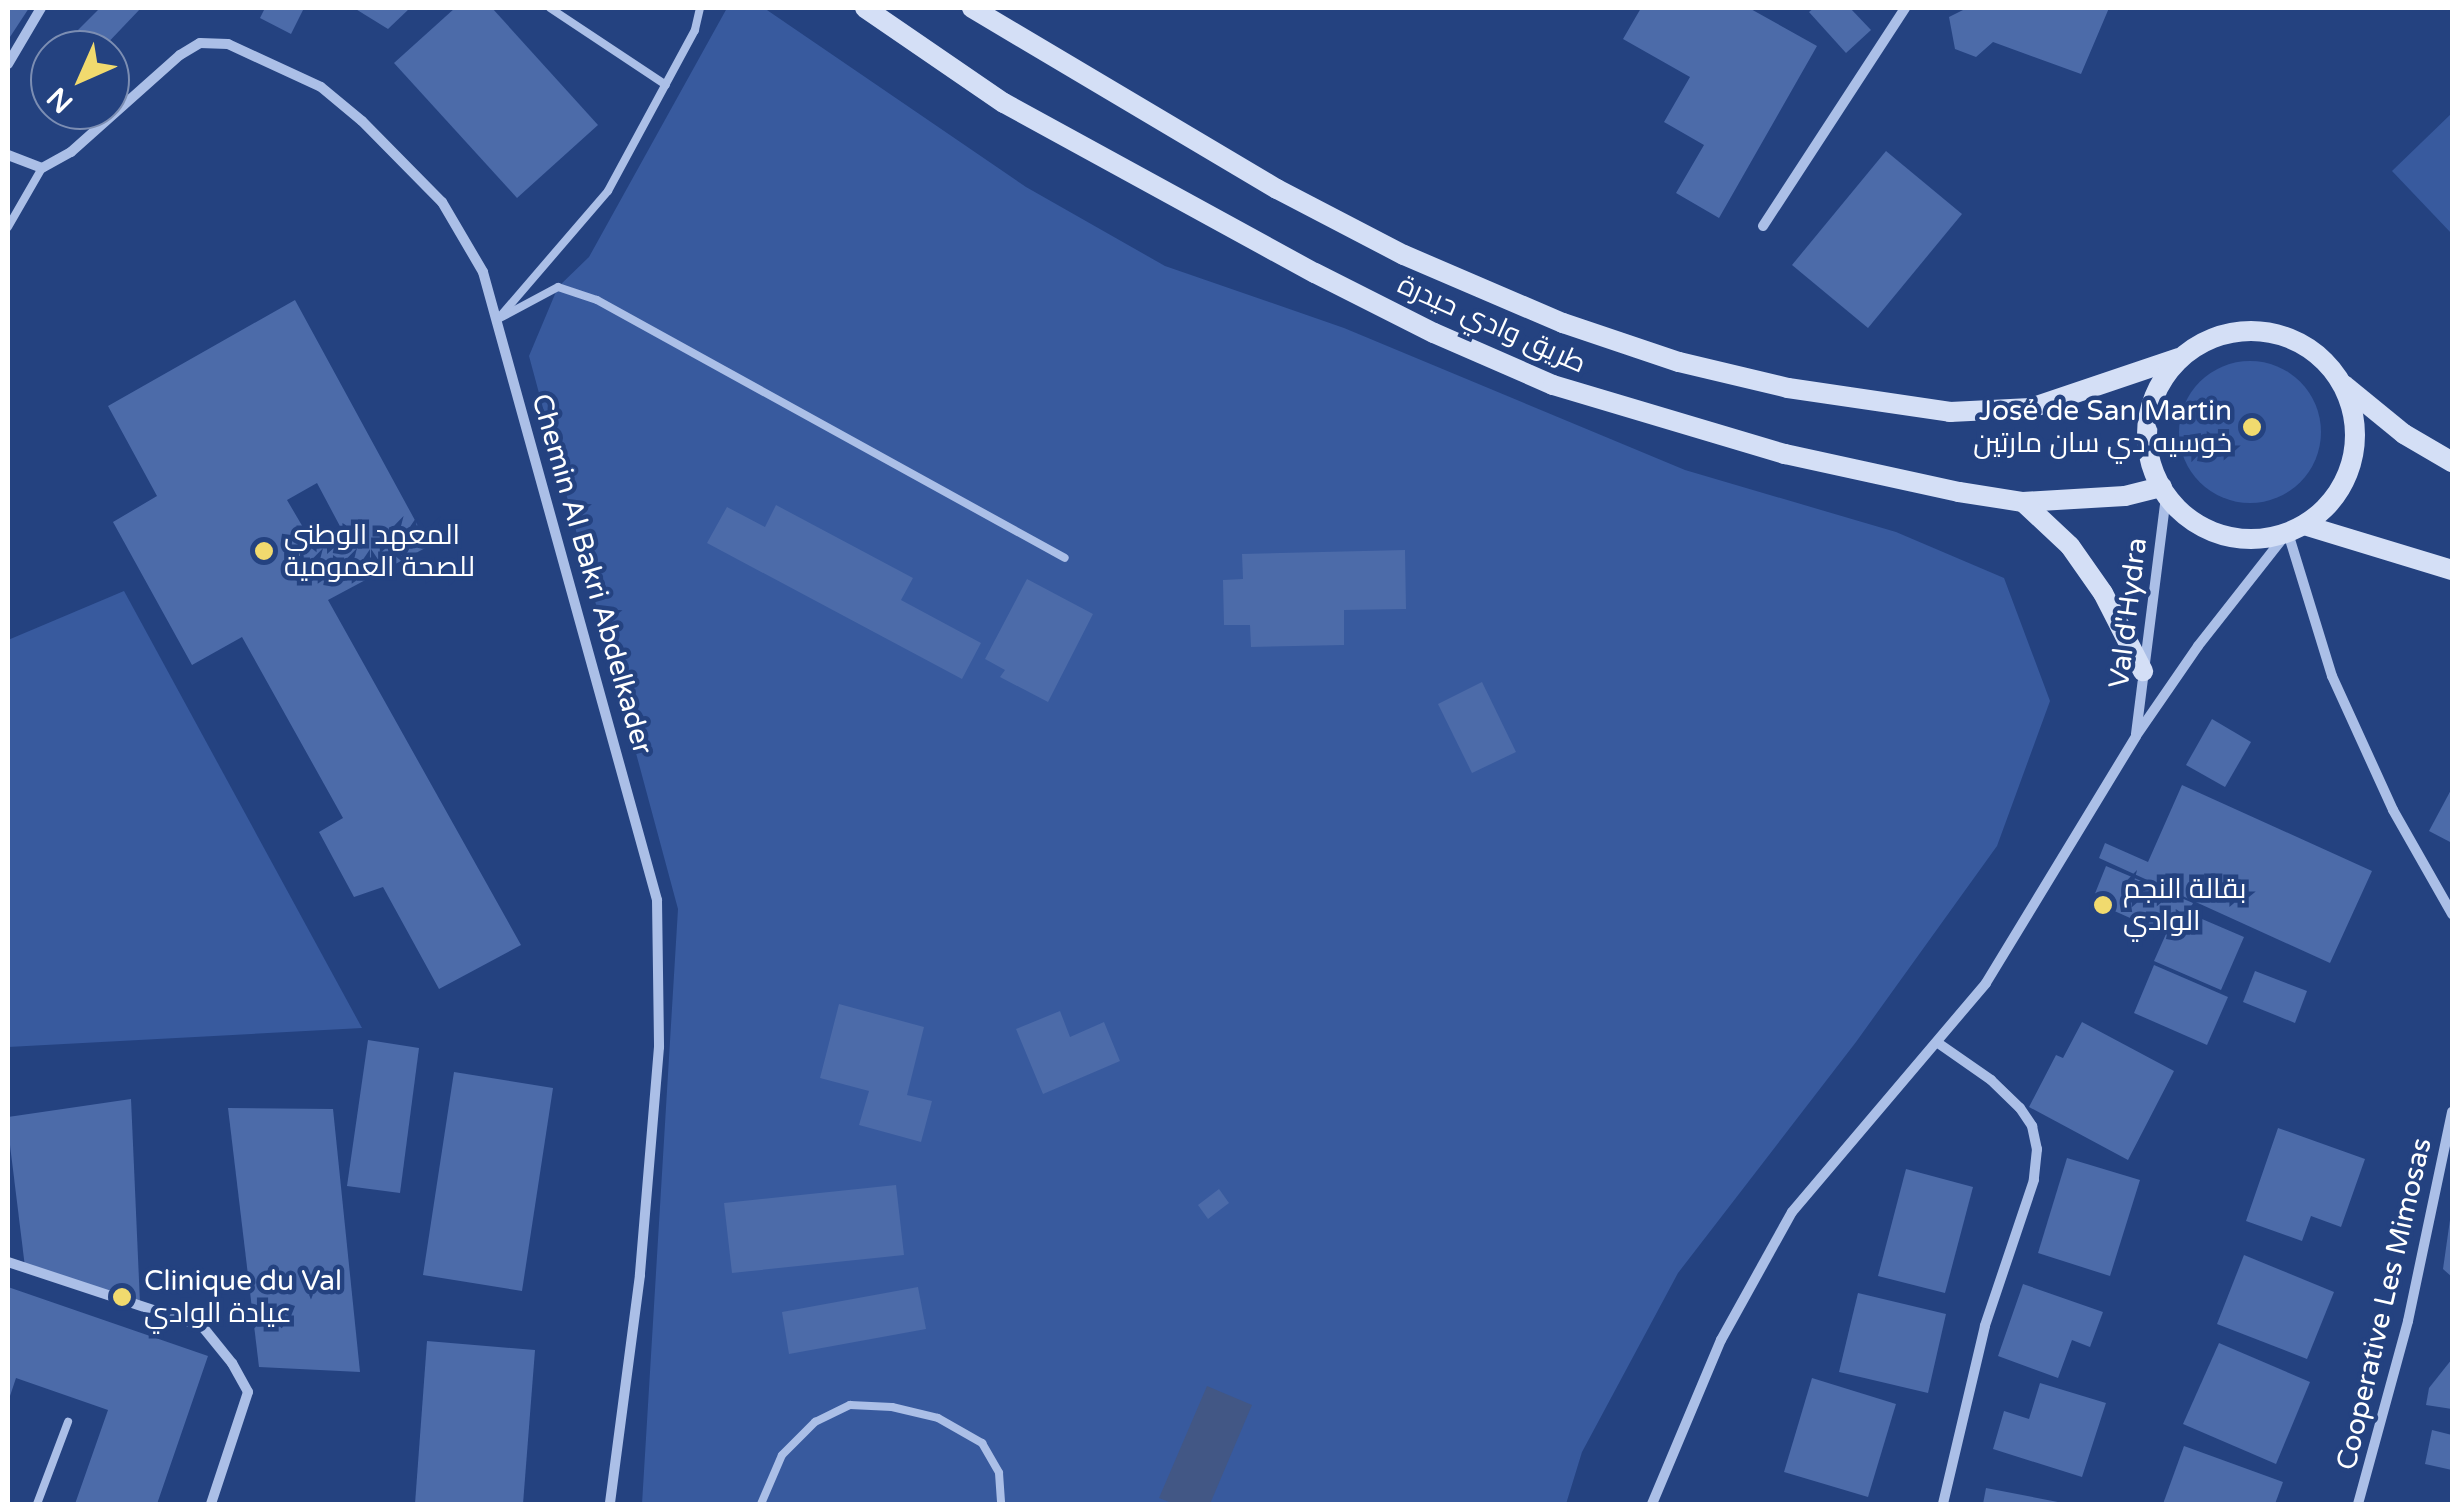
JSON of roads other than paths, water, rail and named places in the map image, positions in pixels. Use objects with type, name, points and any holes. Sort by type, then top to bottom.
[{"type":"main road","name":"طريق وادي حيدرة","points":[[865,8],[1004,103],[1316,273],[1434,333],[1553,385],[1672,424],[1866,474],[2023,502],[2164,492]]},
{"type":"main road","name":"طريق وادي حيدرة","points":[[972,8],[1277,188],[1404,255],[1562,323],[1679,362],[1788,388],[1950,412],[2030,408],[2179,358]]},
{"type":"main road","points":[[2341,382],[2353,413],[2351,462],[2330,504],[2293,531],[2248,540],[2216,534],[2188,519],[2164,492],[2152,470],[2146,440],[2149,410],[2160,382],[2179,358],[2220,336],[2266,332],[2296,341],[2322,358],[2341,382],[2404,434],[2452,462]]},
{"type":"main road","points":[[2023,502],[2070,546],[2103,593],[2143,671]]},
{"type":"main road","points":[[2293,531],[2452,570]]},
{"type":"street","points":[[8,64],[41,8]]},
{"type":"street","points":[[1763,226],[1905,8]]},
{"type":"street","name":"Chemin Al Bakri Abdelkader","points":[[42,168],[71,152],[159,71],[200,43],[228,44],[251,51],[321,88],[408,164],[467,238],[498,319],[657,900],[659,1047],[640,1274],[610,1504]]},
{"type":"street","points":[[8,155],[42,168]]},
{"type":"street","name":"Val d'Hydra","points":[[2136,736],[2164,492]]},
{"type":"street","points":[[1652,1504],[1690,1408],[1765,1255],[1820,1176],[1938,1044],[2024,926],[2136,736],[2198,646],[2293,531]]},
{"type":"street","points":[[2293,531],[2307,604],[2332,676],[2394,810],[2452,914]]},
{"type":"street","points":[[1938,1044],[1991,1080],[2020,1108],[2032,1126],[2037,1148],[2034,1180],[1985,1326],[1943,1504]]},
{"type":"street","name":"Cooperative Les Mimosas","points":[[2358,1504],[2408,1321],[2452,1112]]},
{"type":"street","points":[[8,1262],[202,1326],[248,1392],[211,1504]]},
{"type":"lane","points":[[550,8],[666,85]]},
{"type":"lane","points":[[498,319],[608,192],[695,30],[700,8]]},
{"type":"lane","points":[[8,227],[42,168]]},
{"type":"lane","points":[[498,319],[558,287],[597,300],[1065,558]]},
{"type":"lane","points":[[761,1504],[782,1454],[815,1422],[850,1405],[892,1406],[938,1418],[982,1443],[999,1473],[1001,1504]]},
{"type":"lane","points":[[37,1504],[68,1422]]},
{"type":"place","name":"José de San Martin خوسيه دي سان مارتين","points":[[2252,427]]},
{"type":"place","name":"المعهد الوطني للصحة العمومية","points":[[264,551]]},
{"type":"place","name":"بقالة النجم الوادي","points":[[2103,905]]},
{"type":"place","name":"Clinique du Val عيادة الوادي","points":[[122,1297]]}]
